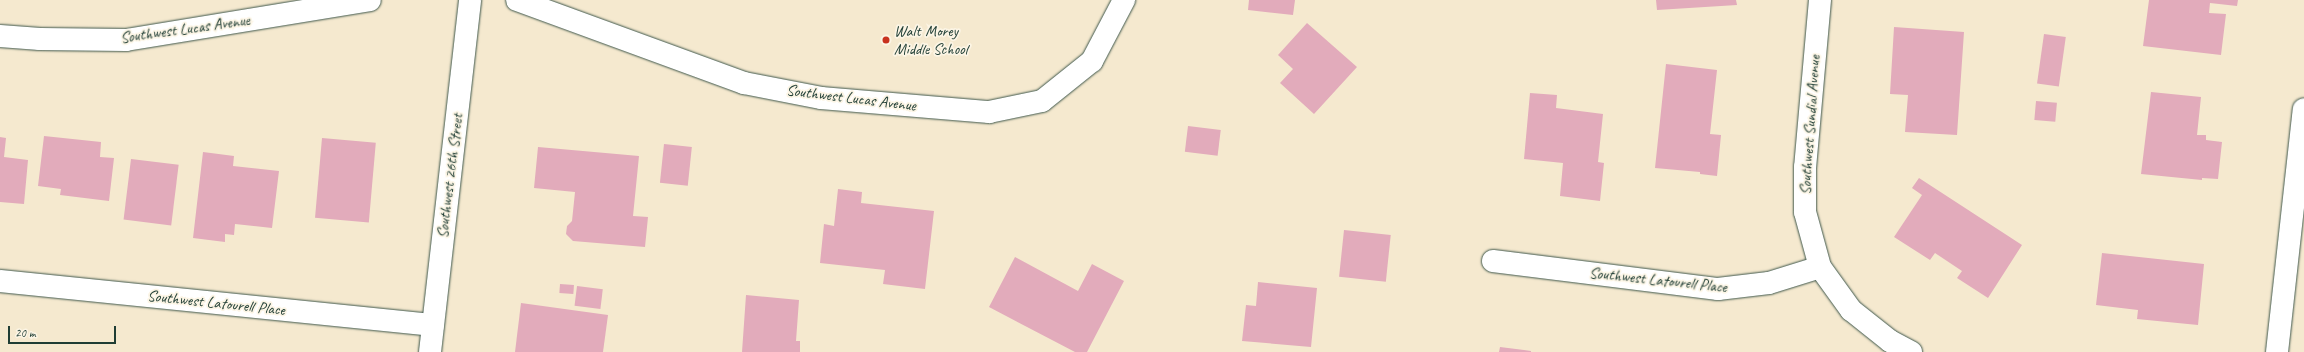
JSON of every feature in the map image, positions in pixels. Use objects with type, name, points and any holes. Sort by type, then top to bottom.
[{"type":"street","name":"Southwest Lucas Avenue","points":[[0,36],[40,39],[126,40],[370,0]]},
{"type":"street","name":"Southwest 26th Street","points":[[430,352],[470,0]]},
{"type":"street","name":"Southwest Lucas Avenue","points":[[518,0],[744,83],[821,98],[989,112],[1042,101],[1092,61],[1124,0]]},
{"type":"street","name":"Southwest Sundial Avenue","points":[[1820,0],[1804,167],[1805,212],[1820,267],[1851,310],[1890,341],[1910,352]]},
{"type":"street","points":[[2277,352],[2304,109]]},
{"type":"street","name":"Southwest Latourell Place","points":[[1493,261],[1718,289],[1769,283],[1820,267]]},
{"type":"street","name":"Southwest Latourell Place","points":[[0,281],[433,325]]},
{"type":"building","points":[[1249,0],[1295,0],[1293,15],[1248,10]]},
{"type":"building","points":[[1656,0],[1736,0],[1737,5],[1657,10]]},
{"type":"building","points":[[2149,0],[2238,0],[2237,6],[2210,3],[2209,13],[2226,14],[2221,55],[2143,46]]},
{"type":"building","points":[[1307,23],[1357,67],[1314,114],[1280,83],[1293,69],[1278,55]]},
{"type":"building","points":[[1894,27],[1964,32],[1957,135],[1905,132],[1908,95],[1890,94]]},
{"type":"building","points":[[2044,34],[2066,37],[2059,87],[2037,84]]},
{"type":"building","points":[[1666,64],[1717,70],[1710,134],[1721,135],[1717,176],[1700,174],[1700,172],[1655,168]]},
{"type":"building","points":[[2151,92],[2201,97],[2197,135],[2206,135],[2206,140],[2222,142],[2218,179],[2202,178],[2202,180],[2141,174]]},
{"type":"building","points":[[1530,93],[1557,95],[1556,108],[1603,114],[1598,162],[1604,163],[1600,201],[1560,196],[1563,163],[1524,159]]},
{"type":"building","points":[[2036,101],[2057,103],[2055,122],[2034,120]]},
{"type":"building","points":[[1188,126],[1221,130],[1218,156],[1185,152]]},
{"type":"building","points":[[44,136],[101,142],[100,157],[114,158],[109,201],[60,195],[61,189],[38,186]]},
{"type":"building","points":[[0,137],[6,138],[4,157],[28,160],[24,204],[0,202]]},
{"type":"building","points":[[322,138],[376,143],[369,222],[315,218]]},
{"type":"building","points":[[664,144],[692,147],[688,186],[660,183]]},
{"type":"building","points":[[538,147],[639,156],[633,216],[648,217],[645,247],[573,241],[566,234],[567,226],[572,221],[575,192],[534,188]]},
{"type":"building","points":[[203,152],[234,156],[233,166],[279,171],[272,228],[235,224],[234,235],[225,234],[225,242],[193,238]]},
{"type":"building","points":[[131,159],[179,165],[171,225],[124,220]]},
{"type":"building","points":[[1919,178],[2022,245],[1988,298],[1957,278],[1962,271],[1935,253],[1930,260],[1894,237],[1922,195],[1912,188]]},
{"type":"building","points":[[838,189],[862,192],[861,203],[934,211],[925,289],[883,284],[885,270],[820,263],[824,224],[834,226]]},
{"type":"building","points":[[1344,230],[1391,235],[1386,282],[1339,277]]},
{"type":"building","points":[[2102,253],[2204,264],[2198,325],[2137,319],[2138,310],[2096,305]]},
{"type":"building","points":[[1015,257],[1078,291],[1092,264],[1124,281],[1087,352],[1075,352],[989,307]]},
{"type":"building","points":[[1258,282],[1317,288],[1311,347],[1242,341],[1246,305],[1256,306]]},
{"type":"building","points":[[560,284],[574,285],[573,294],[559,293]]},
{"type":"building","points":[[577,286],[603,289],[600,309],[575,306]]},
{"type":"building","points":[[746,295],[799,300],[796,341],[800,341],[800,352],[742,352]]},
{"type":"building","points":[[521,303],[608,315],[603,352],[515,352]]},
{"type":"building","points":[[1500,347],[1531,351],[1531,352],[1499,352]]},
{"type":"place","name":"Walt Morey Middle School","points":[[886,40]]}]
